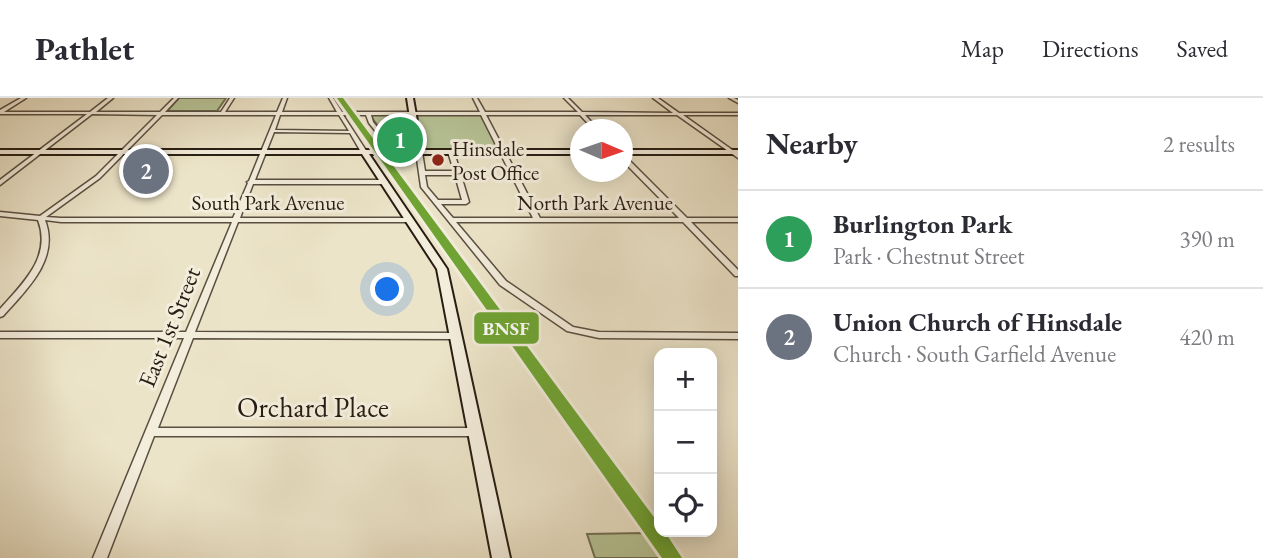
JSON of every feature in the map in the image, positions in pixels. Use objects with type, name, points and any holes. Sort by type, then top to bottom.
[{"type":"main road","points":[[410,98],[420,156]]},
{"type":"main road","points":[[0,152],[396,152],[420,156],[451,152],[570,152]]},
{"type":"main road","points":[[364,152],[442,269],[501,558]]},
{"type":"main road","points":[[633,154],[736,154]]},
{"type":"street","points":[[0,112],[24,98]]},
{"type":"street","points":[[0,183],[111,98]]},
{"type":"street","points":[[0,314],[36,272],[45,232],[41,219],[98,177],[176,98]]},
{"type":"street","points":[[222,113],[232,98]]},
{"type":"street","name":"East 1st Street","points":[[100,558],[285,98]]},
{"type":"street","points":[[331,98],[364,152]]},
{"type":"street","points":[[475,98],[537,219]]},
{"type":"street","points":[[566,98],[587,119]]},
{"type":"street","points":[[655,98],[736,154]]},
{"type":"street","points":[[731,98],[738,102]]},
{"type":"street","points":[[0,112],[738,114]]},
{"type":"street","points":[[368,113],[370,121],[396,152]]},
{"type":"street","points":[[271,131],[350,132]]},
{"type":"street","points":[[436,202],[466,202],[451,152]]},
{"type":"street","points":[[420,156],[422,184],[503,283],[562,324],[587,334],[738,336]]},
{"type":"street","points":[[633,166],[738,274]]},
{"type":"street","points":[[423,173],[458,173]]},
{"type":"street","points":[[250,181],[385,182]]},
{"type":"street","name":"South Park Avenue","points":[[2,212],[41,219],[410,220]]},
{"type":"street","name":"North Park Avenue","points":[[452,219],[738,220]]},
{"type":"street","points":[[0,335],[456,336]]},
{"type":"street","name":"Orchard Place","points":[[150,432],[476,432]]},
{"type":"green space","points":[[179,98],[226,98],[217,111],[167,111]]},
{"type":"green space","points":[[415,114],[482,114],[500,151],[421,150]]},
{"type":"green space","points":[[370,115],[409,115],[414,149],[395,150]]},
{"type":"green space","points":[[645,533],[662,558],[595,558],[587,534]]},
{"type":"railway","points":[[343,98],[434,221]]},
{"type":"railway","points":[[432,219],[579,419]]},
{"type":"railway","points":[[577,417],[654,521]]},
{"type":"railway","points":[[666,537],[681,558]]},
{"type":"transit line","name":"BNSF","points":[[340,98],[673,558]]},
{"type":"place","name":"Burlington Park","points":[[400,140]]},
{"type":"place","name":"Hinsdale Post Office","points":[[438,160]]},
{"type":"place","name":"Union Church of Hinsdale","points":[[146,171]]}]
